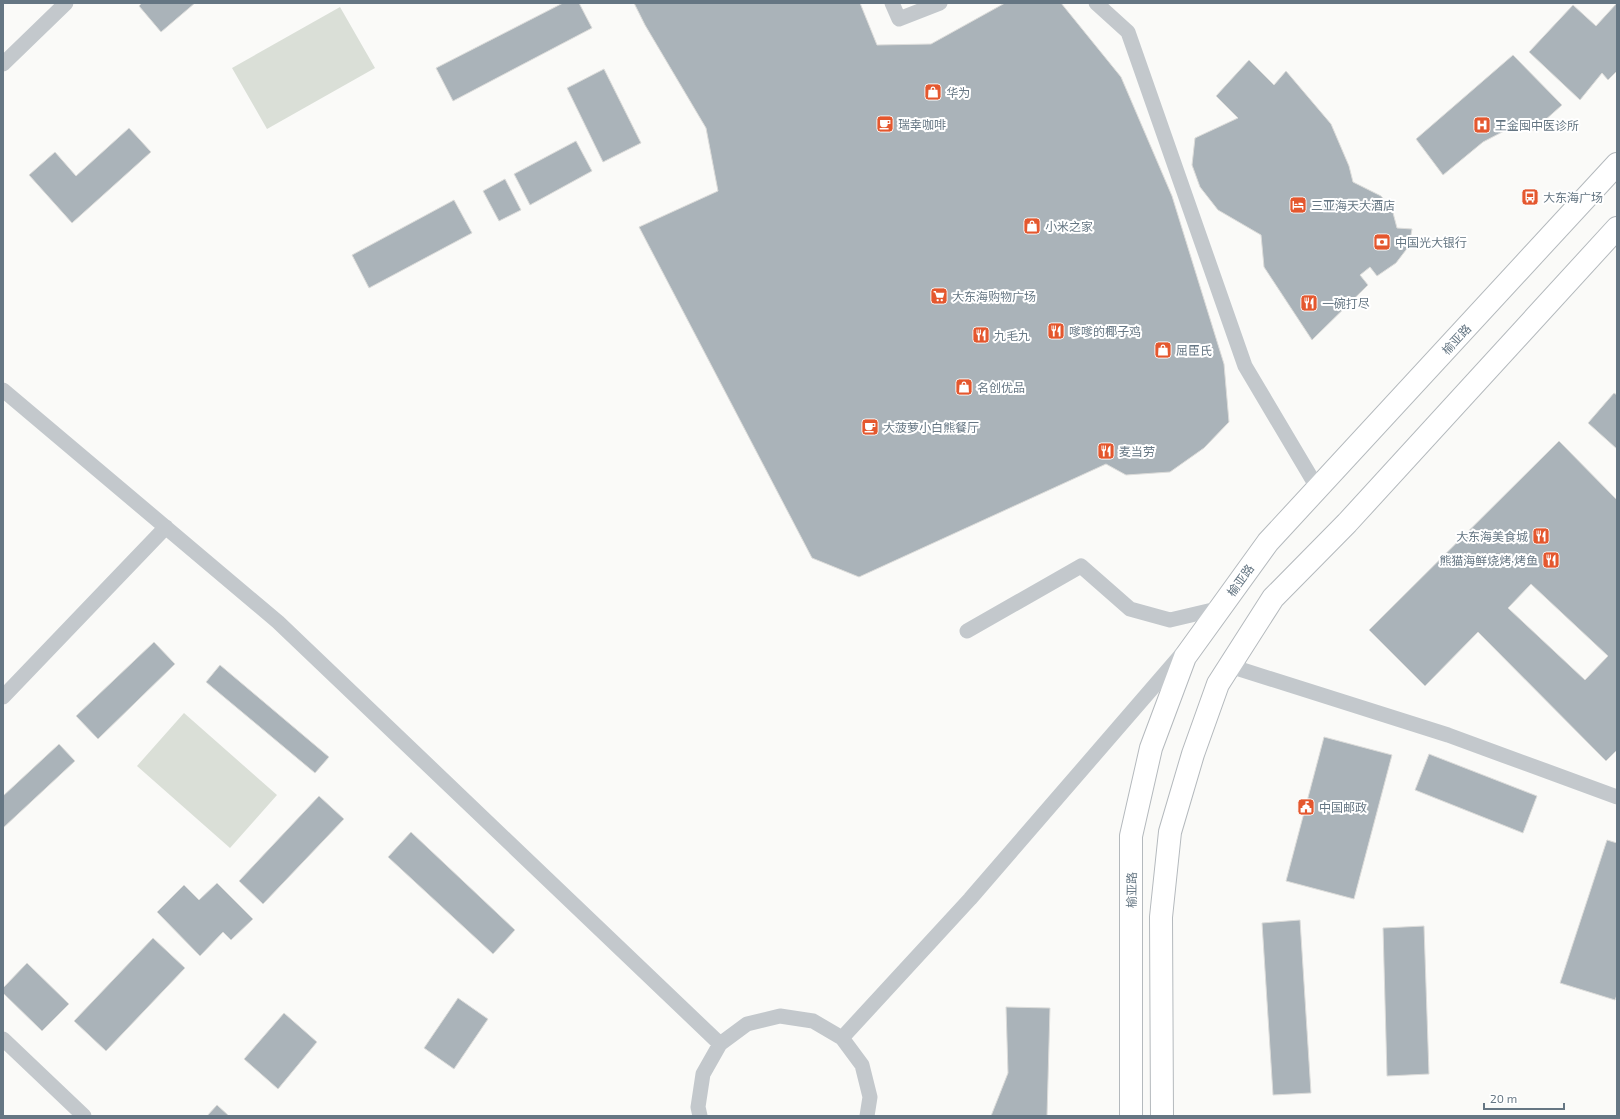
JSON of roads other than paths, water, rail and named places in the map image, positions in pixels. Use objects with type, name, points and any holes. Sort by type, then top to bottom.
[{"type":"highway","name":"榆亚路","points":[[1131,1116],[1131,836],[1151,748],[1185,657],[1268,542],[1617,164]]},
{"type":"highway","points":[[1162,1116],[1161,917],[1170,832],[1195,747],[1218,684],[1273,598],[1347,523],[1617,228]]},
{"type":"lane","points":[[3,64],[66,3]]},
{"type":"lane","points":[[892,3],[899,19],[940,3]]},
{"type":"lane","points":[[1096,3],[1128,32],[1245,366],[1318,489]]},
{"type":"lane","points":[[3,390],[278,622],[720,1044]]},
{"type":"lane","points":[[3,697],[166,527]]},
{"type":"lane","points":[[967,631],[1081,566],[1130,609],[1170,620],[1216,614]]},
{"type":"lane","points":[[842,1038],[970,899],[1216,614]]},
{"type":"lane","points":[[1230,666],[1448,735],[1617,797]]},
{"type":"lane","points":[[700,1116],[698,1107],[703,1074],[720,1044],[747,1024],[780,1016],[813,1021],[842,1038],[862,1065],[870,1097],[867,1116]]},
{"type":"lane","points":[[3,1039],[84,1116]]},
{"type":"place","name":"华为","points":[[933,92]]},
{"type":"place","name":"瑞幸咖啡","points":[[885,124]]},
{"type":"place","name":"王金囤中医诊所","points":[[1482,125]]},
{"type":"place","name":"大东海广场","points":[[1530,197]]},
{"type":"place","name":"三亚海天大酒店","points":[[1298,205]]},
{"type":"place","name":"小米之家","points":[[1032,226]]},
{"type":"place","name":"中国光大银行","points":[[1382,242]]},
{"type":"place","name":"大东海购物广场","points":[[939,296]]},
{"type":"place","name":"一碗打尽","points":[[1309,303]]},
{"type":"place","name":"嗲嗲的椰子鸡","points":[[1056,331]]},
{"type":"place","name":"九毛九","points":[[981,335]]},
{"type":"place","name":"屈臣氏","points":[[1163,350]]},
{"type":"place","name":"名创优品","points":[[964,387]]},
{"type":"place","name":"大菠萝小白熊餐厅","points":[[870,427]]},
{"type":"place","name":"麦当劳","points":[[1106,451]]},
{"type":"place","name":"大东海美食城","points":[[1541,536]]},
{"type":"place","name":"熊猫海鲜烧烤·烤鱼","points":[[1551,560]]},
{"type":"place","name":"中国邮政","points":[[1306,807]]}]
